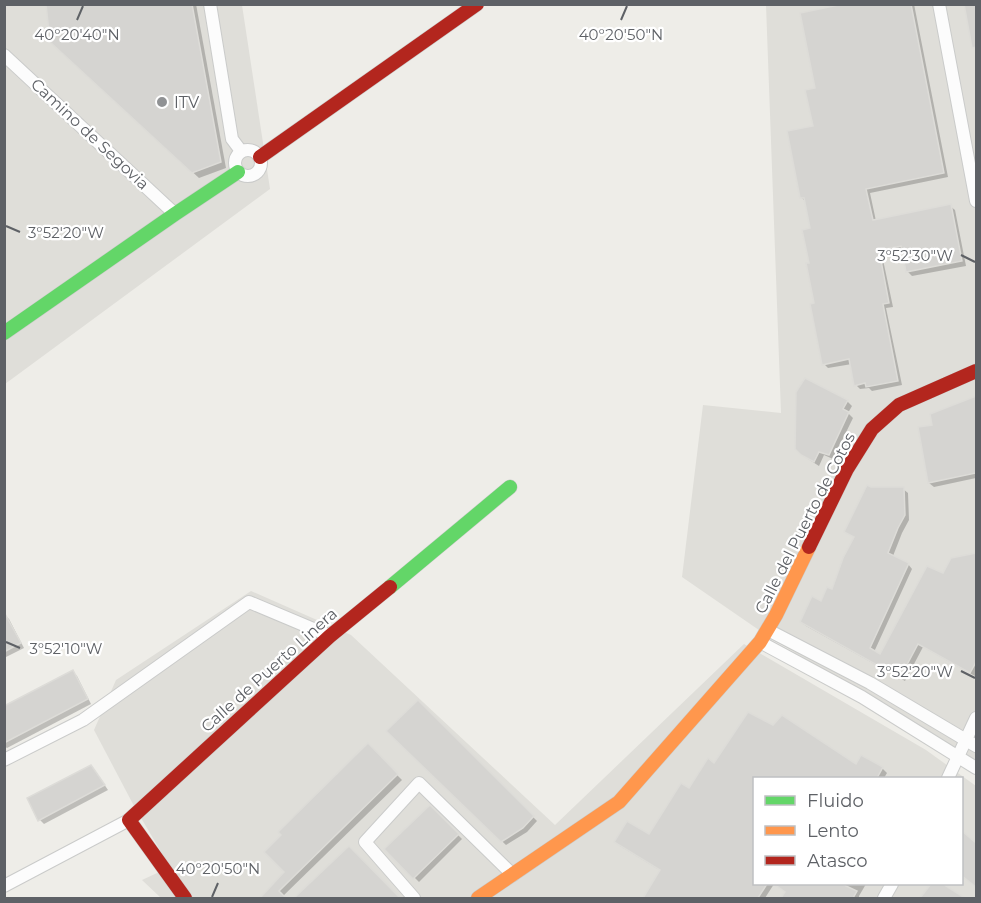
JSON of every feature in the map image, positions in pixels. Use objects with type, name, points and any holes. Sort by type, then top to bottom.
[{"type":"street","points":[[210,4],[232,139],[241,151]]},
{"type":"street","points":[[260,157],[477,4]]},
{"type":"street","points":[[939,4],[976,201]]},
{"type":"street","name":"Camino de Segovia","points":[[4,55],[175,214]]},
{"type":"street","points":[[252,150],[260,157],[262,163],[257,173],[249,176],[242,175],[236,169],[236,157],[241,151],[252,150]]},
{"type":"street","points":[[4,333],[238,172]]},
{"type":"street","name":"Calle del Puerto de Cotos","points":[[760,642],[847,469],[872,429],[899,405],[976,371]]},
{"type":"street","name":"Calle de Puerto Linera","points":[[129,820],[330,636],[510,487]]},
{"type":"street","points":[[4,760],[83,720],[249,602],[330,636]]},
{"type":"street","points":[[768,630],[870,683],[971,743]]},
{"type":"street","points":[[478,898],[619,802],[760,642],[862,697],[976,768]]},
{"type":"street","points":[[948,777],[959,756],[971,743],[976,718]]},
{"type":"street","points":[[414,898],[365,842],[419,783],[513,875]]},
{"type":"street","points":[[4,886],[129,820],[185,898]]},
{"type":"shaded area","points":[[5,5],[242,5],[270,189],[5,384]]},
{"type":"shaded area","points":[[766,5],[976,5],[976,763],[769,637],[682,577],[703,405],[781,413]]},
{"type":"shaded area","points":[[251,591],[351,635],[555,825],[744,644],[926,750],[976,786],[976,898],[161,898],[142,880],[170,867],[134,806],[94,730],[116,680]]},
{"type":"building","name":"ITV","points":[[46,4],[192,4],[221,162],[192,173],[50,42]]},
{"type":"building","points":[[843,4],[911,4],[944,173],[866,189],[873,220],[951,204],[962,261],[906,272],[901,246],[879,250],[889,303],[883,304],[898,381],[866,387],[865,383],[854,386],[849,359],[822,365],[810,304],[814,303],[802,230],[810,228],[804,198],[800,198],[787,131],[813,126],[805,90],[815,88],[800,13]]},
{"type":"building","points":[[964,4],[976,4],[976,47],[972,48]]},
{"type":"building","points":[[805,378],[848,400],[843,409],[849,412],[829,455],[819,452],[814,462],[795,449],[796,392]]},
{"type":"building","points":[[976,396],[976,473],[928,483],[918,427],[932,425],[930,414]]},
{"type":"building","points":[[867,485],[904,487],[905,515],[888,553],[909,563],[870,648],[880,654],[927,566],[943,573],[951,558],[976,553],[976,662],[970,673],[918,644],[900,678],[800,622],[812,596],[821,601],[827,587],[832,589],[843,558],[854,537],[844,532]]},
{"type":"building","points":[[4,612],[21,643],[4,652]]},
{"type":"building","points":[[73,670],[88,699],[4,743],[4,706]]},
{"type":"building","points":[[418,700],[534,816],[523,828],[501,842],[386,731]]},
{"type":"building","points":[[748,712],[773,725],[782,715],[856,764],[861,755],[883,767],[878,777],[753,777],[753,885],[766,885],[758,898],[643,898],[660,870],[614,842],[627,821],[649,834],[681,783],[689,788],[708,758],[714,763]]},
{"type":"building","points":[[368,743],[398,774],[279,891],[286,898],[260,898],[284,872],[264,852],[281,835],[278,832]]},
{"type":"building","points":[[91,765],[105,785],[38,821],[27,798]]},
{"type":"building","points":[[430,805],[459,834],[413,879],[384,849]]},
{"type":"building","points":[[963,832],[976,843],[976,887],[963,877]]},
{"type":"building","points":[[349,846],[400,898],[294,898]]},
{"type":"building","points":[[775,885],[844,885],[857,891],[853,898],[781,898],[785,892]]},
{"type":"building","points":[[930,885],[945,885],[965,898],[920,898]]},
{"type":"traffic: fast","points":[[4,333],[238,172]]},
{"type":"traffic: fast","points":[[390,587],[510,487]]},
{"type":"traffic: slow","points":[[478,898],[619,802],[760,642],[776,615],[809,547]]},
{"type":"traffic: jam","points":[[260,157],[477,4]]},
{"type":"traffic: jam","points":[[809,547],[847,469],[872,429],[899,405],[976,371]]},
{"type":"traffic: jam","points":[[185,898],[129,820],[330,636],[390,587]]},
{"type":"place","name":"ITV","points":[[162,102]]}]
